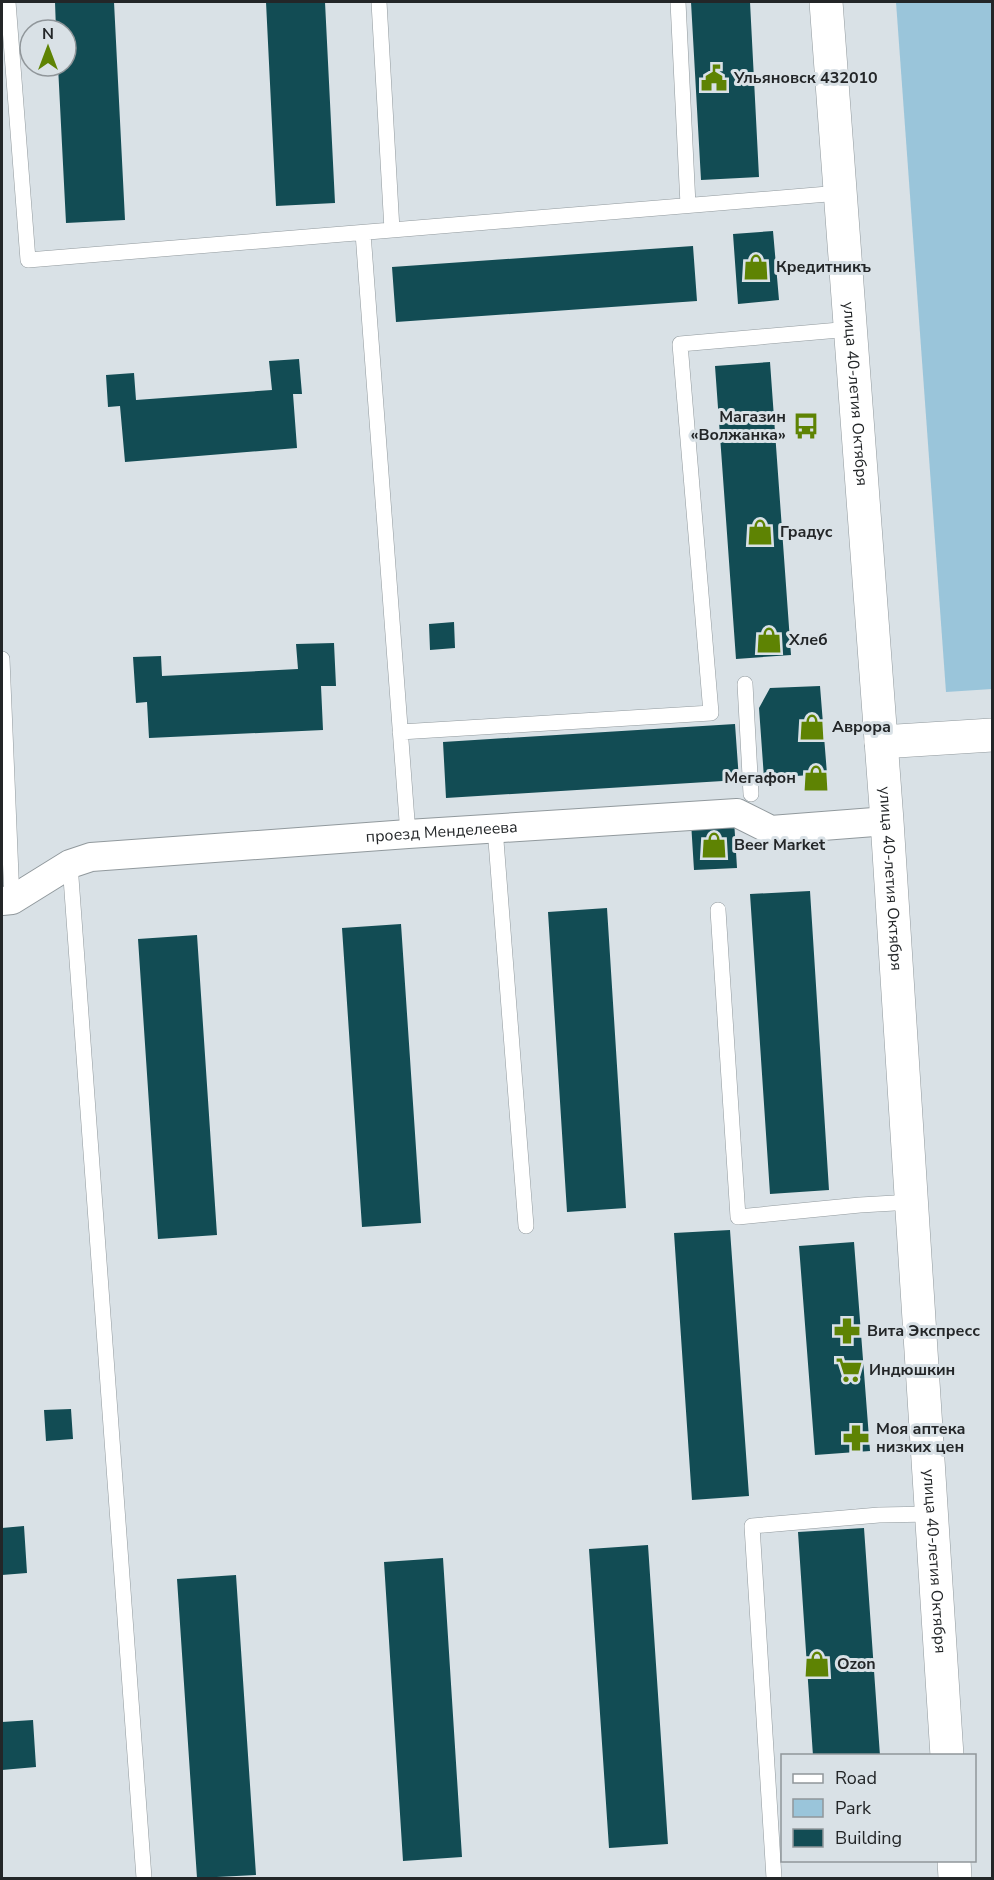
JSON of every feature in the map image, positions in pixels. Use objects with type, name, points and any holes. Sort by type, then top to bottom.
[{"type":"main road","name":"улица 40-летия Октября","points":[[826,2],[887,820],[947,1754]]},
{"type":"main road","points":[[881,742],[993,735]]},
{"type":"main road","points":[[954,1862],[955,1878]]},
{"type":"street","name":"проезд Менделеева","points":[[7,901],[70,864],[92,857],[737,813],[771,830],[887,820]]},
{"type":"lane","points":[[8,2],[28,260],[840,193]]},
{"type":"lane","points":[[379,2],[392,230]]},
{"type":"lane","points":[[678,2],[688,205]]},
{"type":"lane","points":[[363,232],[408,834]]},
{"type":"lane","points":[[400,732],[711,712],[680,344],[850,329]]},
{"type":"lane","points":[[2,659],[7,901]]},
{"type":"lane","points":[[745,684],[751,794]]},
{"type":"lane","points":[[495,828],[526,1226]]},
{"type":"lane","points":[[70,864],[144,1878]]},
{"type":"lane","points":[[718,910],[738,1217],[912,1202]]},
{"type":"lane","points":[[774,1878],[752,1526],[879,1515],[932,1514]]},
{"type":"green space","points":[[896,2],[992,2],[992,689],[946,692]]},
{"type":"building","points":[[55,2],[114,2],[125,220],[66,223],[59,78],[78,78],[78,18],[56,18]]},
{"type":"building","points":[[266,2],[325,2],[335,203],[276,206]]},
{"type":"building","points":[[691,2],[750,2],[759,177],[701,180]]},
{"type":"building","name":"Кредитникъ","points":[[773,231],[779,300],[738,304],[733,234]]},
{"type":"building","points":[[693,246],[697,301],[396,322],[392,267]]},
{"type":"building","points":[[299,359],[302,394],[293,394],[297,448],[125,462],[120,406],[108,407],[106,375],[134,373],[136,400],[272,390],[269,361]]},
{"type":"building","points":[[770,362],[791,655],[736,659],[715,366]]},
{"type":"building","points":[[454,622],[455,648],[430,650],[429,624]]},
{"type":"building","points":[[334,643],[336,686],[321,686],[323,730],[149,738],[147,702],[136,703],[133,657],[161,656],[162,676],[298,669],[296,644]]},
{"type":"building","points":[[820,686],[827,774],[764,778],[759,708],[770,688]]},
{"type":"building","points":[[735,724],[739,780],[446,798],[443,742]]},
{"type":"building","name":"Beer Market","points":[[734,820],[737,868],[694,870],[691,822]]},
{"type":"building","points":[[810,891],[829,1190],[770,1194],[750,894]]},
{"type":"building","points":[[607,908],[626,1208],[567,1212],[548,912]]},
{"type":"building","points":[[401,924],[421,1223],[362,1227],[342,928]]},
{"type":"building","points":[[197,935],[217,1235],[158,1239],[138,939]]},
{"type":"building","points":[[730,1230],[749,1496],[692,1500],[674,1233]]},
{"type":"building","points":[[854,1242],[870,1451],[815,1455],[799,1246]]},
{"type":"building","points":[[71,1409],[73,1439],[46,1441],[44,1410]]},
{"type":"building","points":[[24,1526],[27,1573],[2,1575],[2,1528]]},
{"type":"building","points":[[864,1528],[880,1754],[813,1754],[798,1532]]},
{"type":"building","points":[[648,1545],[668,1844],[609,1848],[589,1549]]},
{"type":"building","points":[[443,1558],[462,1857],[403,1861],[384,1562]]},
{"type":"building","points":[[236,1575],[256,1875],[197,1878],[177,1579]]},
{"type":"building","points":[[33,1720],[36,1767],[2,1770],[2,1722]]},
{"type":"place","name":"Ульяновск 432010","points":[[714,78]]},
{"type":"place","name":"Кредитникъ","points":[[756,267]]},
{"type":"place","name":"Магазин «Волжанка»","points":[[806,426]]},
{"type":"place","name":"Градус","points":[[760,532]]},
{"type":"place","name":"Хлеб","points":[[769,640]]},
{"type":"place","name":"Аврора","points":[[812,727]]},
{"type":"place","name":"Мегафон","points":[[816,778]]},
{"type":"place","name":"Beer Market","points":[[714,845]]},
{"type":"place","name":"Вита Экспресс","points":[[847,1331]]},
{"type":"place","name":"Индюшкин","points":[[849,1370]]},
{"type":"place","name":"Моя аптека низких цен","points":[[856,1438]]},
{"type":"place","name":"Ozon","points":[[817,1664]]}]
